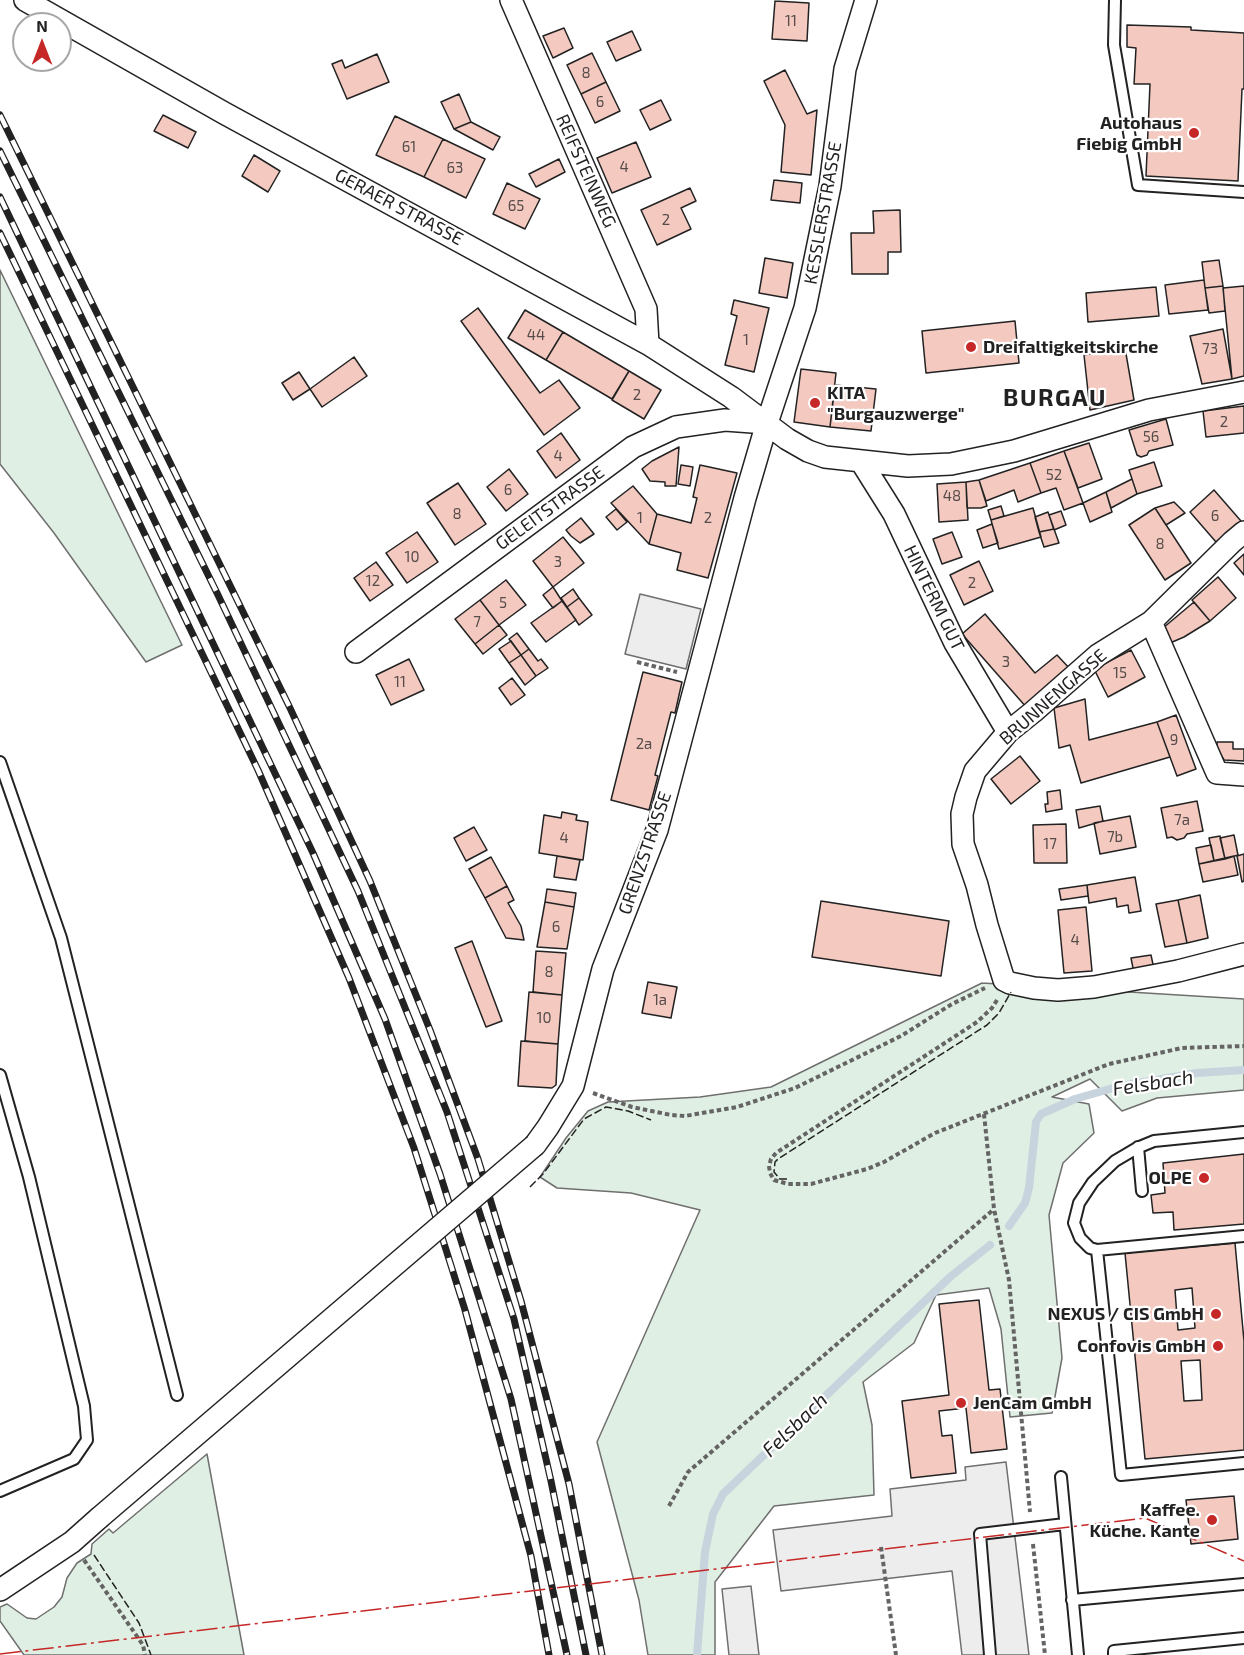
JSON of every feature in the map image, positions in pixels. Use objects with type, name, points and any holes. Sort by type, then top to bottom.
[{"type":"street","name":"REIFSTEINWEG","points":[[511,0],[646,309],[648,344]]},
{"type":"street","name":"KESSLERSTRASSE","points":[[731,550],[767,423],[805,308],[830,186],[845,69],[866,0]]},
{"type":"street","name":"GERAER STRASSE","points":[[29,2],[224,112],[648,344],[731,397],[808,451],[825,457],[862,463],[908,466],[962,462],[1014,451],[1149,410],[1244,392]]},
{"type":"street","name":"GELEITSTRASSE","points":[[356,652],[633,447],[676,427],[725,420],[767,423]]},
{"type":"street","name":"HINTERM GUT","points":[[862,463],[894,514],[955,643],[1008,732]]},
{"type":"street","name":"BRUNNENGASSE","points":[[1004,980],[963,844],[962,814],[975,771],[1008,732],[1098,655],[1151,622],[1244,532]]},
{"type":"street","name":"GRENZSTRASSE","points":[[0,1590],[72,1542],[535,1145],[573,1086],[603,969],[657,830],[731,550]]},
{"type":"street","points":[[1151,622],[1217,773],[1244,774]]},
{"type":"street","points":[[1004,980],[1017,985],[1058,990],[1094,987],[1178,971],[1244,954]]},
{"type":"lane","points":[[1114,0],[1114,45],[1138,185],[1244,192]]},
{"type":"lane","points":[[0,762],[61,938],[177,1395]]},
{"type":"lane","points":[[0,1075],[29,1177],[84,1406],[87,1440],[74,1460],[0,1491]]},
{"type":"lane","points":[[1244,1132],[1154,1141],[1138,1147],[1103,1171],[1088,1188],[1078,1203],[1075,1213],[1077,1232],[1085,1244],[1097,1250],[1244,1236]]},
{"type":"lane","points":[[1138,1147],[1142,1191]]},
{"type":"lane","points":[[1097,1250],[1121,1475],[1244,1463]]},
{"type":"lane","points":[[1060,1477],[1078,1655]]},
{"type":"lane","points":[[990,1655],[980,1534],[1065,1524]]},
{"type":"lane","points":[[1072,1600],[1244,1584]]},
{"type":"lane","points":[[1114,1655],[1114,1651],[1244,1638]]},
{"type":"path","points":[[637,662],[678,672]]},
{"type":"path","points":[[573,1086],[632,1107],[671,1115],[697,1114],[737,1107],[795,1089],[901,1036],[952,1004],[1004,980]]},
{"type":"path","points":[[1004,980],[992,1008],[977,1022],[776,1153],[769,1163],[770,1173],[774,1180],[784,1184],[823,1182],[884,1162],[935,1132],[1109,1064],[1182,1048],[1244,1046]]},
{"type":"path","points":[[984,1114],[994,1209],[1009,1280],[1030,1508]]},
{"type":"path","points":[[669,1506],[688,1472],[994,1209]]},
{"type":"path","points":[[1033,1539],[1045,1655]]},
{"type":"path","points":[[72,1542],[142,1645],[145,1655]]},
{"type":"path","points":[[881,1547],[896,1655]]},
{"type":"green space","points":[[0,270],[182,645],[146,662],[54,533],[0,464]]},
{"type":"green space","points":[[982,983],[1244,999],[1244,1090],[1157,1098],[1122,1111],[1090,1079],[1052,1097],[1089,1104],[1094,1133],[1063,1163],[1049,1215],[1062,1358],[1052,1413],[1010,1417],[1001,1329],[989,1288],[936,1295],[914,1343],[863,1382],[872,1425],[874,1495],[774,1506],[715,1582],[715,1655],[648,1655],[639,1600],[597,1442],[700,1210],[631,1193],[557,1188],[540,1177],[566,1138],[588,1111],[608,1102],[700,1097],[771,1087]]},
{"type":"green space","points":[[207,1454],[244,1655],[24,1655],[0,1621],[0,1607],[7,1604],[27,1618],[36,1619],[54,1607],[62,1597],[67,1578],[77,1563],[91,1554],[92,1544],[109,1529],[113,1533]]},
{"type":"shaded area","points":[[640,594],[701,609],[686,669],[625,654]]},
{"type":"shaded area","points":[[1006,1462],[1029,1655],[962,1655],[952,1571],[781,1591],[773,1530],[892,1516],[890,1489],[966,1480],[965,1467]]},
{"type":"shaded area","points":[[751,1586],[759,1655],[729,1655],[722,1589]]},
{"type":"building","points":[[775,1],[809,3],[807,41],[772,39]]},
{"type":"building","name":"Autohaus Fiebig GmbH","points":[[1127,25],[1191,27],[1191,30],[1244,33],[1244,89],[1242,89],[1238,181],[1146,176],[1150,84],[1134,84],[1136,48],[1127,47]]},
{"type":"building","points":[[564,28],[573,48],[553,58],[543,36]]},
{"type":"building","points":[[632,31],[641,50],[616,61],[607,42]]},
{"type":"building","points":[[592,53],[606,82],[581,94],[567,65]]},
{"type":"building","points":[[377,54],[389,82],[347,99],[332,64],[342,60],[345,68]]},
{"type":"building","points":[[785,70],[807,114],[817,110],[811,175],[781,172],[785,125],[764,81]]},
{"type":"building","points":[[606,82],[620,111],[595,123],[581,94]]},
{"type":"building","points":[[459,94],[471,122],[454,129],[441,102]]},
{"type":"building","points":[[661,100],[671,120],[650,130],[640,110]]},
{"type":"building","points":[[163,115],[196,132],[188,148],[154,131]]},
{"type":"building","points":[[395,116],[443,139],[424,177],[376,155]]},
{"type":"building","points":[[471,122],[500,137],[493,150],[454,129]]},
{"type":"building","points":[[443,139],[485,159],[466,198],[424,177]]},
{"type":"building","points":[[636,142],[651,177],[612,193],[597,158]]},
{"type":"building","points":[[254,155],[280,171],[268,192],[242,176]]},
{"type":"building","points":[[559,159],[565,172],[536,187],[529,174]]},
{"type":"building","points":[[774,180],[802,183],[800,203],[771,200]]},
{"type":"building","points":[[507,183],[540,199],[525,229],[493,214]]},
{"type":"building","points":[[690,188],[696,201],[681,208],[691,229],[657,245],[641,210]]},
{"type":"building","points":[[900,210],[901,252],[888,252],[888,274],[852,274],[851,233],[874,233],[873,211]]},
{"type":"building","points":[[765,258],[793,263],[787,298],[759,293]]},
{"type":"building","points":[[1219,260],[1223,286],[1205,288],[1202,262]]},
{"type":"building","points":[[1204,280],[1208,310],[1169,314],[1165,285]]},
{"type":"building","points":[[1223,286],[1225,311],[1209,313],[1205,288]]},
{"type":"building","points":[[1244,286],[1244,376],[1232,379],[1223,288]]},
{"type":"building","points":[[1156,287],[1159,316],[1088,322],[1086,293]]},
{"type":"building","points":[[734,300],[769,308],[754,372],[725,365],[737,316],[731,314]]},
{"type":"building","points":[[478,308],[540,393],[559,380],[580,408],[544,435],[461,321]]},
{"type":"building","points":[[525,310],[563,332],[546,360],[508,338]]},
{"type":"building","name":"Dreifaltigkeitskirche","points":[[1015,321],[1019,363],[926,373],[922,331]]},
{"type":"building","points":[[1223,329],[1232,379],[1202,384],[1190,336]]},
{"type":"building","points":[[563,332],[629,371],[612,399],[546,360]]},
{"type":"building","points":[[1125,348],[1134,400],[1090,410],[1084,355]]},
{"type":"building","points":[[354,357],[367,376],[322,407],[310,389]]},
{"type":"building","name":"KITA \"Burgauzwerge\"","points":[[801,369],[836,373],[830,427],[794,422]]},
{"type":"building","points":[[629,371],[661,390],[644,419],[612,400]]},
{"type":"building","points":[[299,372],[310,389],[293,400],[282,383]]},
{"type":"building","points":[[835,385],[876,389],[871,431],[830,427]]},
{"type":"building","points":[[1244,406],[1244,433],[1206,437],[1203,411]]},
{"type":"building","points":[[1166,419],[1173,445],[1149,451],[1147,455],[1141,457],[1137,455],[1129,430]]},
{"type":"building","points":[[561,433],[580,460],[556,478],[537,451]]},
{"type":"building","points":[[1089,443],[1102,479],[1078,488],[1064,451]]},
{"type":"building","points":[[679,447],[676,486],[665,486],[665,482],[650,481],[642,469]]},
{"type":"building","points":[[1064,451],[1083,503],[1064,510],[1056,488],[1041,493],[1030,463]]},
{"type":"building","points":[[1154,462],[1162,486],[1137,494],[1129,470]]},
{"type":"building","points":[[1030,463],[1041,493],[1018,502],[1014,490],[986,501],[979,480]]},
{"type":"building","points":[[681,465],[693,467],[690,486],[678,484]]},
{"type":"building","points":[[700,465],[737,473],[708,578],[677,570],[681,553],[649,544],[657,514],[691,523],[697,498],[693,497]]},
{"type":"building","points":[[509,469],[528,494],[506,511],[487,487]]},
{"type":"building","points":[[1132,479],[1137,494],[1111,508],[1106,492]]},
{"type":"building","points":[[979,480],[987,506],[967,508],[966,482]]},
{"type":"building","points":[[966,482],[968,520],[939,522],[937,484]]},
{"type":"building","points":[[458,483],[486,524],[455,545],[427,503]]},
{"type":"building","points":[[633,486],[657,514],[649,544],[611,503]]},
{"type":"building","points":[[1214,490],[1241,521],[1216,542],[1190,512]]},
{"type":"building","points":[[1106,492],[1112,512],[1090,522],[1083,503]]},
{"type":"building","points":[[1174,502],[1185,513],[1166,525],[1155,508]]},
{"type":"building","points":[[1001,506],[1004,516],[991,520],[988,510]]},
{"type":"building","points":[[1033,508],[1041,537],[999,549],[991,520]]},
{"type":"building","points":[[1155,508],[1191,563],[1165,580],[1129,525]]},
{"type":"building","points":[[616,509],[627,522],[617,530],[606,517]]},
{"type":"building","points":[[1061,511],[1066,525],[1054,530],[1049,515]]},
{"type":"building","points":[[1048,512],[1054,529],[1039,532],[1035,517]]},
{"type":"building","points":[[581,518],[594,534],[580,543],[566,530]]},
{"type":"building","points":[[992,524],[998,543],[983,548],[977,530]]},
{"type":"building","points":[[1054,529],[1059,543],[1044,547],[1039,532]]},
{"type":"building","points":[[417,532],[438,562],[407,583],[386,553]]},
{"type":"building","points":[[952,532],[962,557],[942,564],[933,539]]},
{"type":"building","points":[[563,537],[584,563],[553,587],[533,561]]},
{"type":"building","points":[[1244,554],[1244,575],[1234,563]]},
{"type":"building","points":[[979,561],[993,591],[964,605],[950,575]]},
{"type":"building","points":[[376,562],[393,585],[370,601],[354,578]]},
{"type":"building","points":[[1218,577],[1236,598],[1210,621],[1192,600]]},
{"type":"building","points":[[506,580],[526,605],[499,625],[480,600]]},
{"type":"building","points":[[553,587],[562,601],[553,608],[543,595]]},
{"type":"building","points":[[573,589],[579,598],[567,607],[561,598]]},
{"type":"building","points":[[579,598],[592,615],[579,625],[567,607]]},
{"type":"building","points":[[480,600],[499,625],[475,644],[455,619]]},
{"type":"building","points":[[562,601],[576,620],[546,642],[531,623]]},
{"type":"building","points":[[1194,602],[1210,621],[1170,643],[1163,628]]},
{"type":"building","points":[[985,614],[1035,673],[1057,655],[1071,670],[1027,708],[962,634]]},
{"type":"building","points":[[499,625],[507,635],[483,654],[475,644]]},
{"type":"building","points":[[517,633],[529,649],[521,655],[509,639]]},
{"type":"building","points":[[511,641],[521,655],[509,663],[499,649]]},
{"type":"building","points":[[529,649],[538,661],[541,659],[548,668],[536,676],[521,655]]},
{"type":"building","points":[[1131,650],[1145,677],[1108,697],[1094,669]]},
{"type":"building","points":[[521,655],[536,676],[525,685],[509,663]]},
{"type":"building","points":[[409,659],[424,690],[391,705],[376,675]]},
{"type":"building","points":[[643,672],[682,682],[675,713],[671,712],[655,775],[658,776],[649,810],[611,800]]},
{"type":"building","points":[[512,678],[525,695],[511,705],[499,688]]},
{"type":"building","points":[[1085,699],[1089,740],[1157,722],[1170,757],[1081,783],[1070,745],[1059,748],[1054,708]]},
{"type":"building","points":[[1176,715],[1196,769],[1177,776],[1157,722]]},
{"type":"building","points":[[1217,742],[1233,742],[1233,749],[1244,749],[1244,761],[1224,760],[1217,748]]},
{"type":"building","points":[[1020,756],[1040,781],[1011,804],[991,779]]},
{"type":"building","points":[[1060,790],[1062,809],[1046,812],[1047,792]]},
{"type":"building","points":[[1197,801],[1203,831],[1187,834],[1184,838],[1177,840],[1172,837],[1167,838],[1161,808]]},
{"type":"building","points":[[1100,806],[1103,821],[1079,828],[1076,810]]},
{"type":"building","points":[[562,812],[577,815],[576,820],[588,822],[583,860],[539,853],[544,815],[561,818]]},
{"type":"building","points":[[1130,816],[1136,847],[1100,854],[1094,823]]},
{"type":"building","points":[[1066,824],[1067,863],[1034,863],[1033,825]]},
{"type":"building","points":[[474,827],[487,850],[466,861],[454,838]]},
{"type":"building","points":[[1234,835],[1238,855],[1225,859],[1220,838]]},
{"type":"building","points":[[1220,836],[1225,859],[1214,861],[1209,838]]},
{"type":"building","points":[[1211,845],[1214,861],[1199,864],[1196,848]]},
{"type":"building","points":[[1244,854],[1244,881],[1242,882],[1237,856]]},
{"type":"building","points":[[557,856],[580,860],[576,880],[554,877]]},
{"type":"building","points":[[1234,856],[1238,875],[1203,882],[1199,864]]},
{"type":"building","points":[[491,857],[507,886],[485,898],[469,869]]},
{"type":"building","points":[[1135,877],[1141,911],[1129,913],[1128,905],[1117,907],[1116,898],[1089,903],[1087,885]]},
{"type":"building","points":[[1087,885],[1088,896],[1061,900],[1059,889]]},
{"type":"building","points":[[507,886],[514,900],[508,903],[521,926],[524,940],[506,938],[485,898]]},
{"type":"building","points":[[547,889],[576,893],[574,907],[545,902]]},
{"type":"building","points":[[1200,895],[1208,938],[1187,943],[1178,900]]},
{"type":"building","points":[[1178,900],[1187,943],[1165,947],[1156,904]]},
{"type":"building","points":[[821,901],[949,921],[941,976],[812,957]]},
{"type":"building","points":[[545,902],[574,907],[567,949],[537,947]]},
{"type":"building","points":[[1086,907],[1092,971],[1064,973],[1058,910]]},
{"type":"building","points":[[472,941],[502,1021],[486,1027],[455,948]]},
{"type":"building","points":[[536,951],[566,953],[562,995],[533,992]]},
{"type":"building","points":[[1151,955],[1154,969],[1134,973],[1131,958]]},
{"type":"building","points":[[648,982],[677,987],[671,1018],[642,1013]]},
{"type":"building","points":[[529,992],[562,995],[558,1044],[525,1041]]},
{"type":"building","points":[[521,1041],[558,1044],[556,1085],[552,1088],[518,1086]]},
{"type":"building","name":"OLPE","points":[[1244,1154],[1244,1224],[1174,1230],[1173,1212],[1153,1213],[1151,1195],[1165,1193],[1163,1163]]},
{"type":"building","points":[[1235,1243],[1244,1341],[1244,1450],[1145,1459],[1125,1253]],"holes":[[[1192,1288],[1195,1328],[1178,1330],[1175,1290]],[[1200,1360],[1202,1400],[1184,1401],[1181,1361]]]},
{"type":"building","points":[[979,1300],[989,1390],[1000,1389],[1007,1449],[971,1453],[966,1408],[939,1411],[942,1436],[952,1435],[956,1473],[911,1478],[902,1401],[949,1395],[939,1304]]},
{"type":"building","name":"Kaffee. Küche. Kante","points":[[1234,1496],[1238,1539],[1191,1544],[1186,1500]]},
{"type":"waterway","name":"Felsbach","points":[[1009,1226],[1025,1203],[1029,1188],[1036,1122],[1041,1114],[1075,1099],[1120,1086],[1197,1073],[1244,1070]]},
{"type":"waterway","name":"Felsbach","points":[[697,1655],[705,1552],[713,1514],[723,1494],[950,1277],[990,1245]]},
{"type":"railway","points":[[0,115],[290,708],[370,881],[430,1030],[478,1159],[521,1301],[569,1484],[602,1655]]},
{"type":"railway","points":[[0,151],[218,595],[358,891],[447,1112],[514,1319],[551,1481],[586,1655]]},
{"type":"railway","points":[[0,197],[313,853],[385,1019],[440,1174],[511,1399],[567,1655]]},
{"type":"railway","points":[[0,233],[258,770],[349,978],[414,1148],[465,1310],[531,1556],[549,1655]]},
{"type":"fence","points":[[787,1179],[780,1179],[774,1172],[775,1162],[778,1159],[987,1025],[999,1013],[1011,992]]},
{"type":"fence","points":[[530,1187],[543,1174],[584,1119],[606,1107],[628,1111],[651,1120]]},
{"type":"fence","points":[[94,1555],[139,1623],[151,1655]]},
{"type":"power","points":[[0,1654],[1145,1518],[1244,1561]]},
{"type":"place","name":"Autohaus Fiebig GmbH","points":[[1194,133]]},
{"type":"place","name":"Dreifaltigkeitskirche","points":[[971,347]]},
{"type":"place","name":"KITA \"Burgauzwerge\"","points":[[815,403]]},
{"type":"place","name":"OLPE","points":[[1204,1178]]},
{"type":"place","name":"NEXUS / CIS GmbH","points":[[1216,1314]]},
{"type":"place","name":"Confovis GmbH","points":[[1218,1346]]},
{"type":"place","name":"JenCam GmbH","points":[[961,1403]]},
{"type":"place","name":"Kaffee. Küche. Kante","points":[[1212,1520]]},
{"type":"district","name":"BURGAU","points":[[1055,398]]}]
